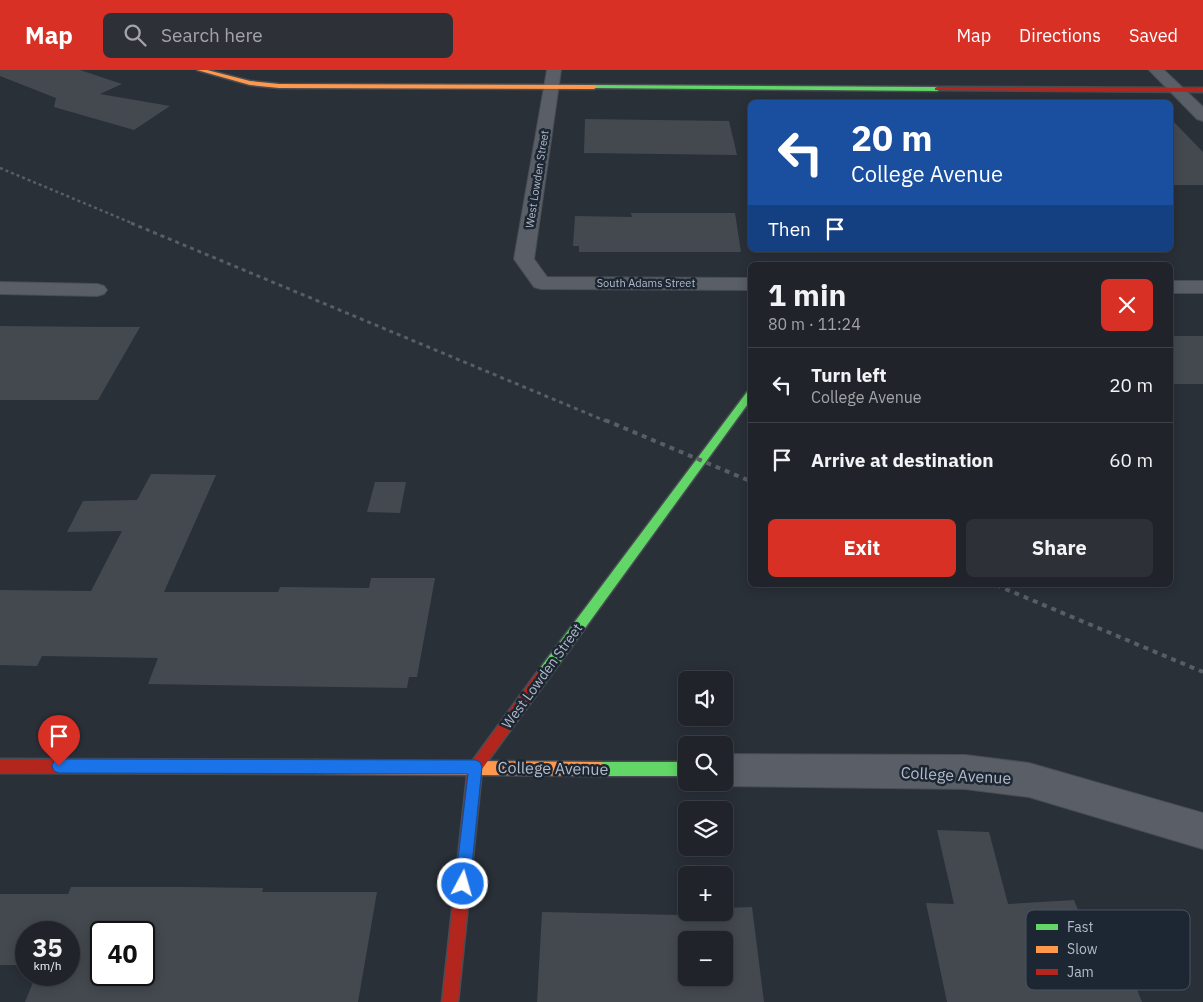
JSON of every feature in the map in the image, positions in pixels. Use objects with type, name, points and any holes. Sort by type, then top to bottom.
[{"type":"street","points":[[200,70],[250,83],[279,86],[553,79],[1203,90]]},
{"type":"street","points":[[1156,70],[1203,116]]},
{"type":"street","name":"West Lowden Street","points":[[541,283],[524,259],[553,79]]},
{"type":"street","name":"South Adams Street","points":[[541,283],[748,284]]},
{"type":"street","points":[[1173,287],[1203,287]]},
{"type":"street","points":[[0,288],[97,290]]},
{"type":"street","name":"West Lowden Street","points":[[475,767],[748,397]]},
{"type":"street","name":"College Avenue","points":[[0,766],[678,769]]},
{"type":"street","points":[[450,1002],[475,767]]},
{"type":"street","name":"College Avenue","points":[[733,770],[965,772],[1029,780],[1203,831]]},
{"type":"building","points":[[0,70],[80,70],[122,84],[100,94],[170,106],[134,130],[54,107],[56,98],[0,76]]},
{"type":"building","points":[[585,119],[729,121],[737,155],[584,153]]},
{"type":"building","points":[[1173,121],[1203,152],[1203,185],[1173,185]]},
{"type":"building","points":[[631,213],[735,213],[741,252],[579,252],[579,246],[573,246],[575,216],[632,217]]},
{"type":"building","points":[[0,326],[140,327],[98,400],[0,400]]},
{"type":"building","points":[[1173,336],[1203,336],[1203,384],[1173,384]]},
{"type":"building","points":[[151,474],[216,475],[164,592],[278,592],[280,587],[369,588],[371,578],[435,578],[417,677],[409,677],[407,688],[148,684],[158,658],[42,656],[37,666],[0,665],[0,590],[91,591],[122,531],[67,532],[83,501],[137,500]]},
{"type":"building","points":[[375,482],[406,482],[400,513],[367,512]]},
{"type":"building","points":[[937,830],[989,832],[1008,904],[1074,900],[1078,910],[1026,910],[1026,990],[1137,990],[1142,1002],[947,1002],[926,903],[954,904]]},
{"type":"building","points":[[71,887],[263,888],[262,892],[377,892],[358,1002],[25,1002],[32,986],[80,986],[80,921],[15,921],[15,965],[0,965],[0,894],[68,894]]},
{"type":"building","points":[[752,907],[764,1002],[537,1002],[542,912],[678,915],[678,921],[733,921],[733,908]]},
{"type":"railway","points":[[0,168],[134,224]]},
{"type":"railway","points":[[131,223],[608,422]]},
{"type":"railway","points":[[605,420],[748,480]]},
{"type":"railway","points":[[1001,587],[1203,672]]},
{"type":"traffic: fast","points":[[594,87],[937,89]]},
{"type":"traffic: fast","points":[[543,675],[748,397]]},
{"type":"traffic: fast","points":[[600,769],[678,769]]},
{"type":"traffic: slow","points":[[200,70],[250,83],[279,86],[594,87]]},
{"type":"traffic: slow","points":[[317,767],[600,769]]},
{"type":"traffic: jam","points":[[937,89],[1203,90]]},
{"type":"traffic: jam","points":[[450,1002],[475,767],[543,675]]},
{"type":"traffic: jam","points":[[0,766],[317,767]]},
{"type":"route","points":[[59,766],[475,767],[463,884]]}]
